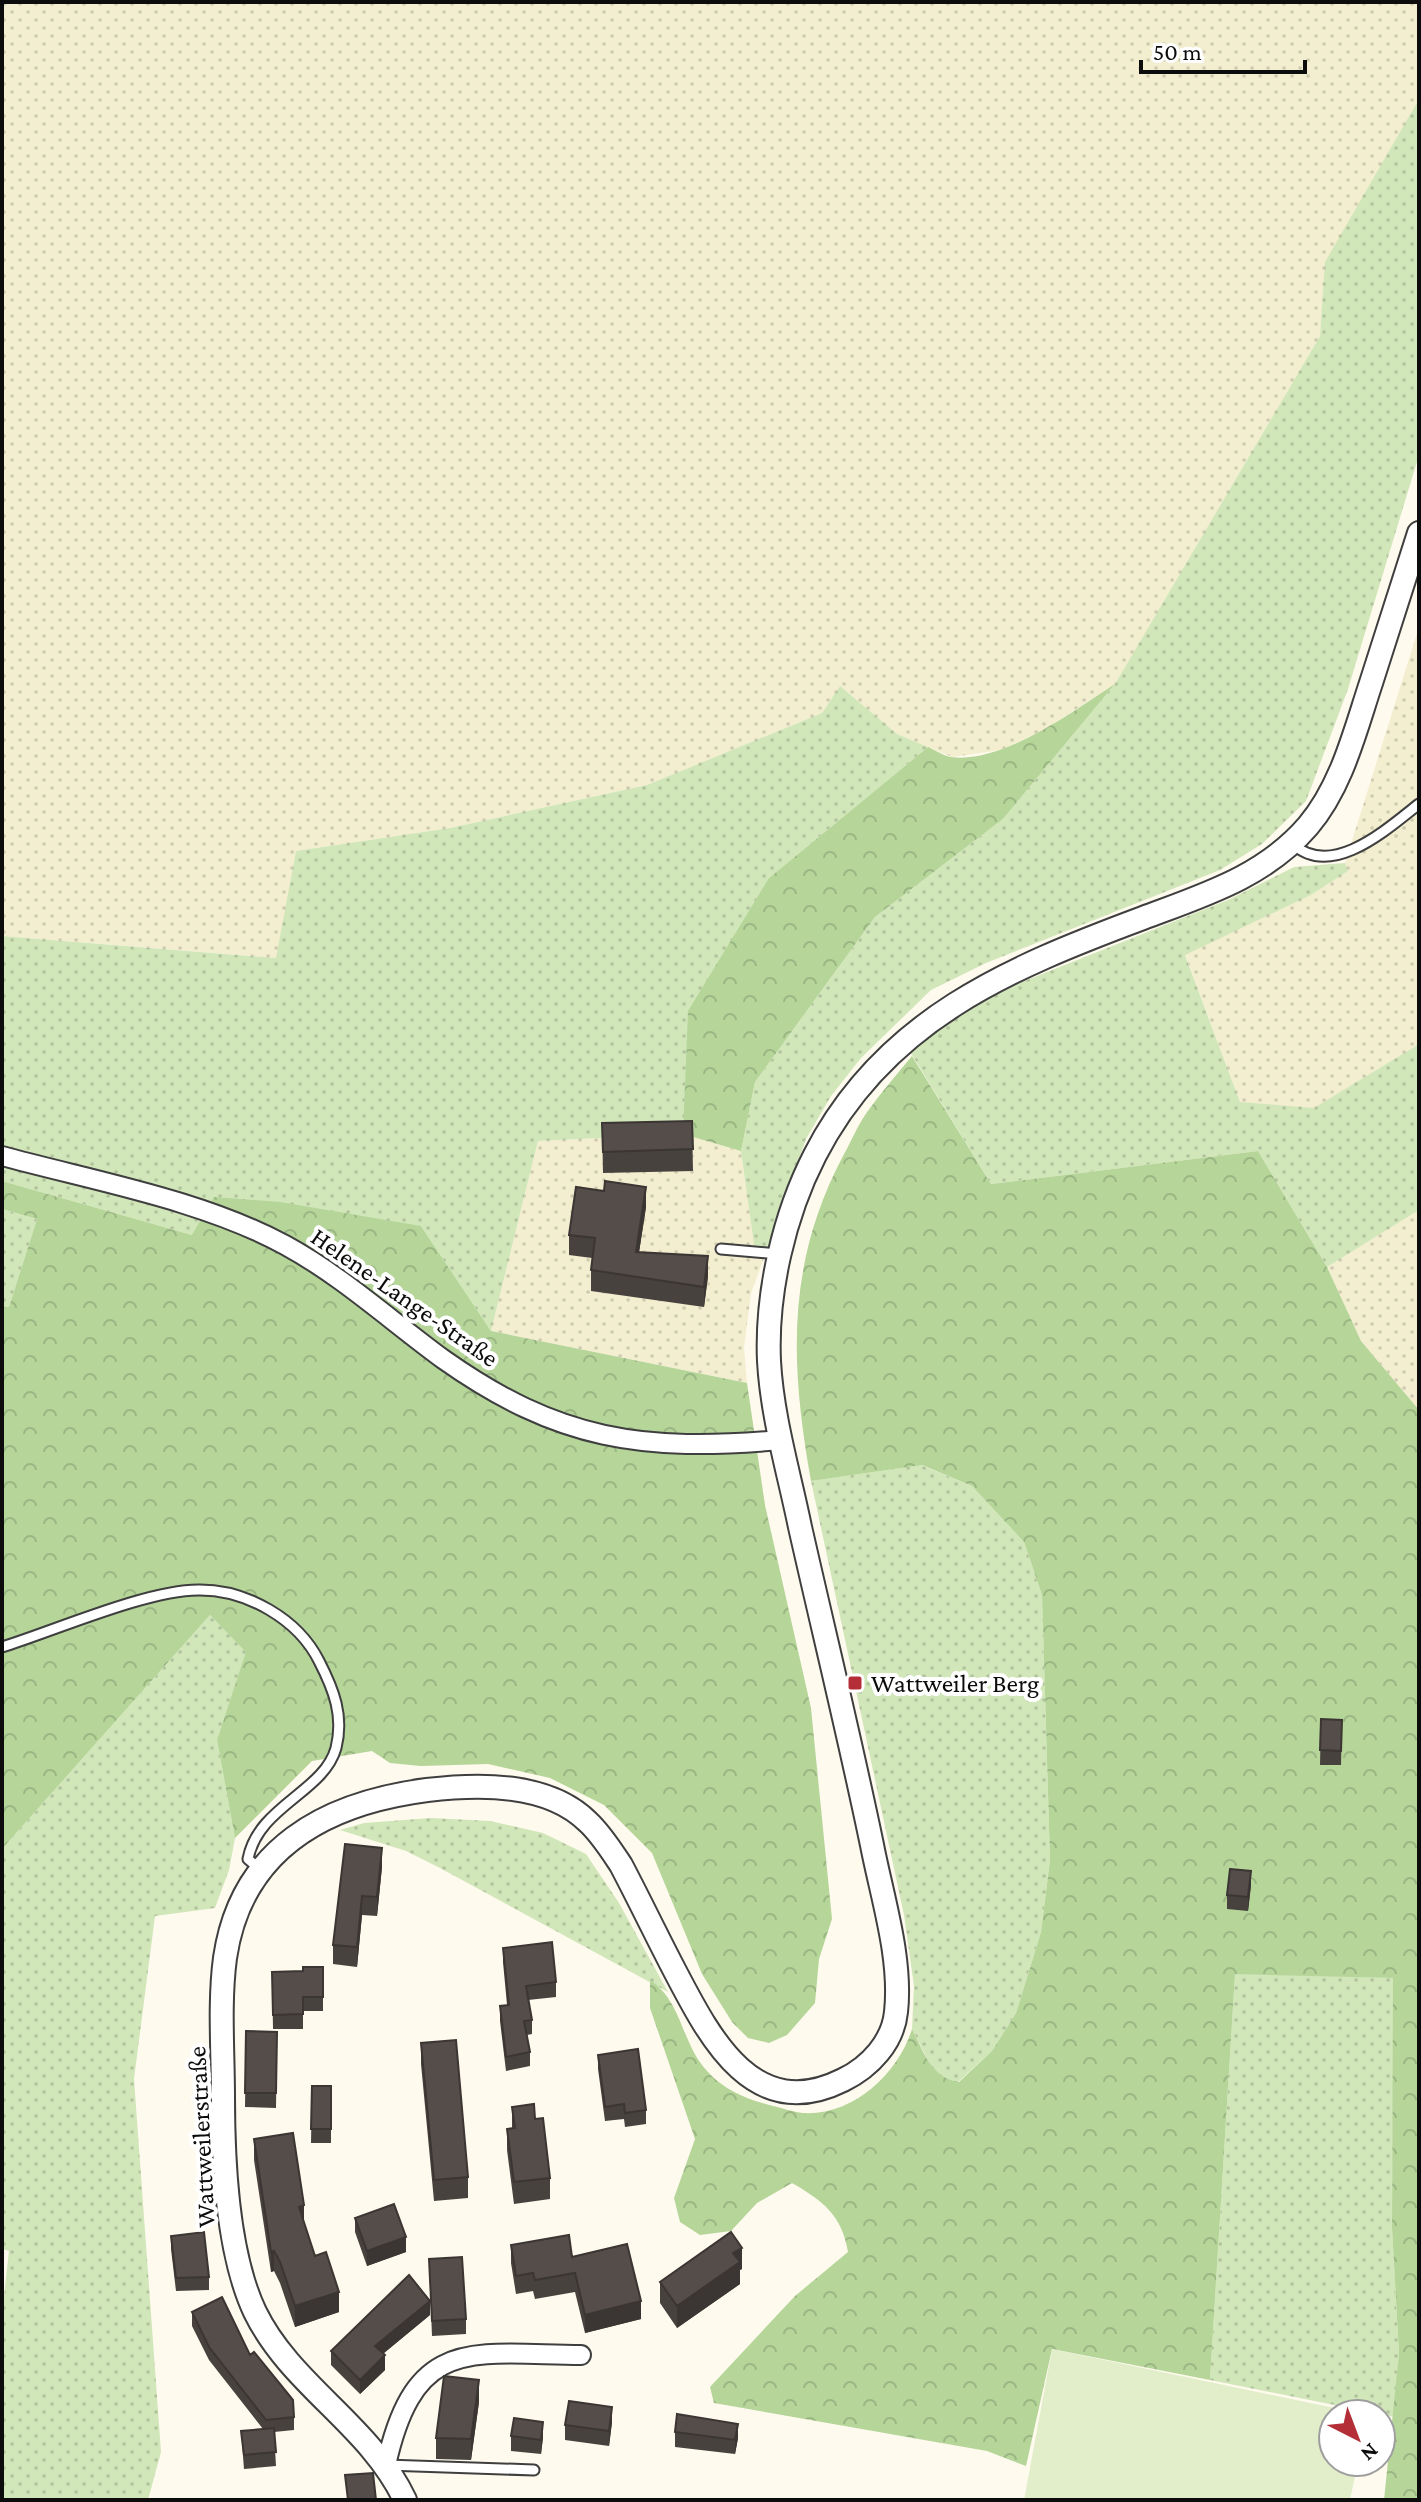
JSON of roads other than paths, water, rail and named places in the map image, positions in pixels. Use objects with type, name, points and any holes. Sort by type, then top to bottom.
[{"type":"street","points":[[781,1440],[769,1357],[780,1254],[811,1163],[828,1131],[872,1070],[904,1039],[953,1002],[1083,940],[1241,880],[1291,842],[1314,818],[1334,786],[1419,533]]},
{"type":"street","name":"Helene-Lange-Straße","points":[[2,1156],[253,1229],[310,1261],[477,1381],[550,1420],[618,1440],[649,1444],[781,1440]]},
{"type":"street","name":"Wattweilerstraße","points":[[405,2500],[386,2465],[298,2375],[271,2342],[253,2308],[236,2247],[223,2125],[225,1959],[237,1914],[262,1871],[305,1827],[357,1804],[460,1786],[489,1786],[562,1803],[586,1820],[621,1865],[700,2019],[727,2059],[764,2085],[785,2090],[833,2085],[855,2074],[885,2045],[892,2028],[896,2010],[893,1961],[865,1815],[781,1440]]},
{"type":"street","points":[[386,2465],[404,2405],[435,2366],[474,2354],[581,2355]]},
{"type":"lane","points":[[1291,842],[1313,856],[1331,857],[1371,838],[1419,804]]},
{"type":"lane","points":[[721,1249],[780,1254]]},
{"type":"lane","points":[[2,1647],[149,1599],[197,1589],[222,1591],[248,1600],[297,1630],[325,1672],[342,1720],[330,1766],[287,1800],[263,1826],[251,1848],[248,1859],[262,1871]]},
{"type":"lane","points":[[386,2465],[534,2470]]},
{"type":"place","name":"Wattweiler Berg","points":[[855,1683]]}]
